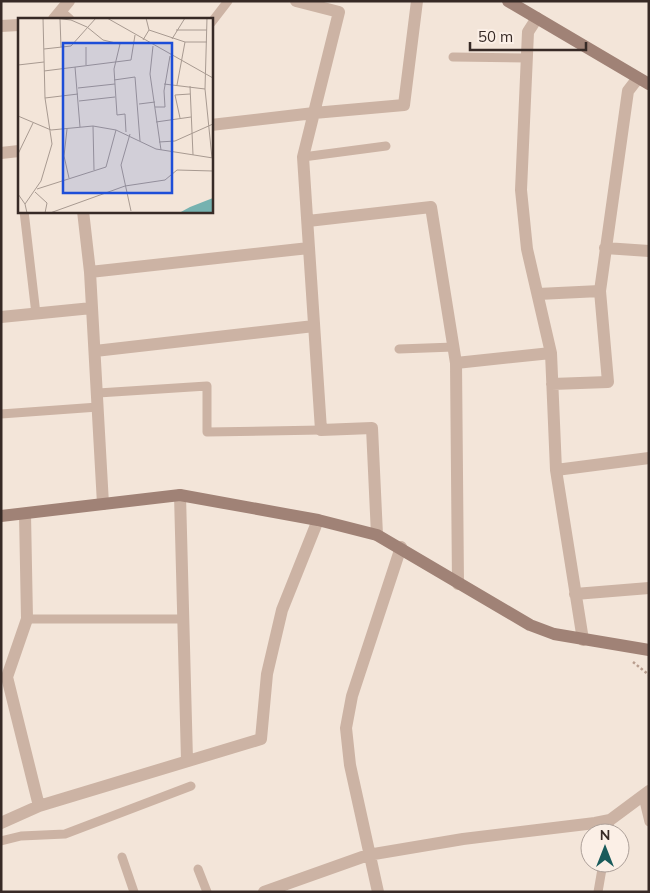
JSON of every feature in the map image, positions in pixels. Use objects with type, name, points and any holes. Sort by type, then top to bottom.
[{"type":"street","points":[[296,1],[339,12],[303,157],[321,430],[372,428],[377,535]]},
{"type":"street","points":[[212,125],[404,105],[417,1]]},
{"type":"street","points":[[508,1],[644,81],[628,91],[605,248],[600,291],[608,382],[552,384]]},
{"type":"street","points":[[537,18],[528,32],[521,190],[527,250],[551,353],[556,470],[583,640]]},
{"type":"street","points":[[1,26],[18,25]]},
{"type":"street","points":[[1,153],[18,154]]},
{"type":"street","points":[[308,221],[431,207],[456,363],[458,584]]},
{"type":"street","points":[[83,212],[90,272],[103,504]]},
{"type":"street","points":[[90,272],[309,248]]},
{"type":"street","points":[[605,248],[649,250]]},
{"type":"street","points":[[538,294],[600,291]]},
{"type":"street","points":[[1,317],[92,308]]},
{"type":"street","points":[[95,351],[314,326]]},
{"type":"street","points":[[456,363],[551,353]]},
{"type":"street","points":[[556,470],[649,458]]},
{"type":"street","points":[[180,496],[188,760]]},
{"type":"street","points":[[1,516],[180,496],[318,520],[377,535],[401,547],[458,584],[530,625],[554,634],[649,650]]},
{"type":"street","points":[[25,514],[27,619],[7,677],[39,806]]},
{"type":"street","points":[[1,823],[39,806],[261,739],[267,674],[282,610],[318,520]]},
{"type":"street","points":[[378,892],[368,855],[350,765],[346,728],[352,696],[401,547]]},
{"type":"street","points":[[575,594],[649,588]]},
{"type":"street","points":[[264,892],[368,855],[463,839],[610,820],[646,794]]},
{"type":"lane","points":[[212,22],[228,1]]},
{"type":"lane","points":[[454,56],[527,58]]},
{"type":"lane","points":[[303,157],[386,146]]},
{"type":"lane","points":[[24,212],[36,314]]},
{"type":"lane","points":[[399,349],[454,347]]},
{"type":"lane","points":[[98,393],[207,386],[207,432],[321,430]]},
{"type":"lane","points":[[1,414],[98,407]]},
{"type":"lane","points":[[27,619],[183,619]]},
{"type":"lane","points":[[1,841],[21,836],[65,834],[191,786]]},
{"type":"lane","points":[[646,794],[649,822]]},
{"type":"lane","points":[[122,857],[134,892]]},
{"type":"lane","points":[[198,870],[206,892]]},
{"type":"lane","points":[[598,892],[601,873]]}]
